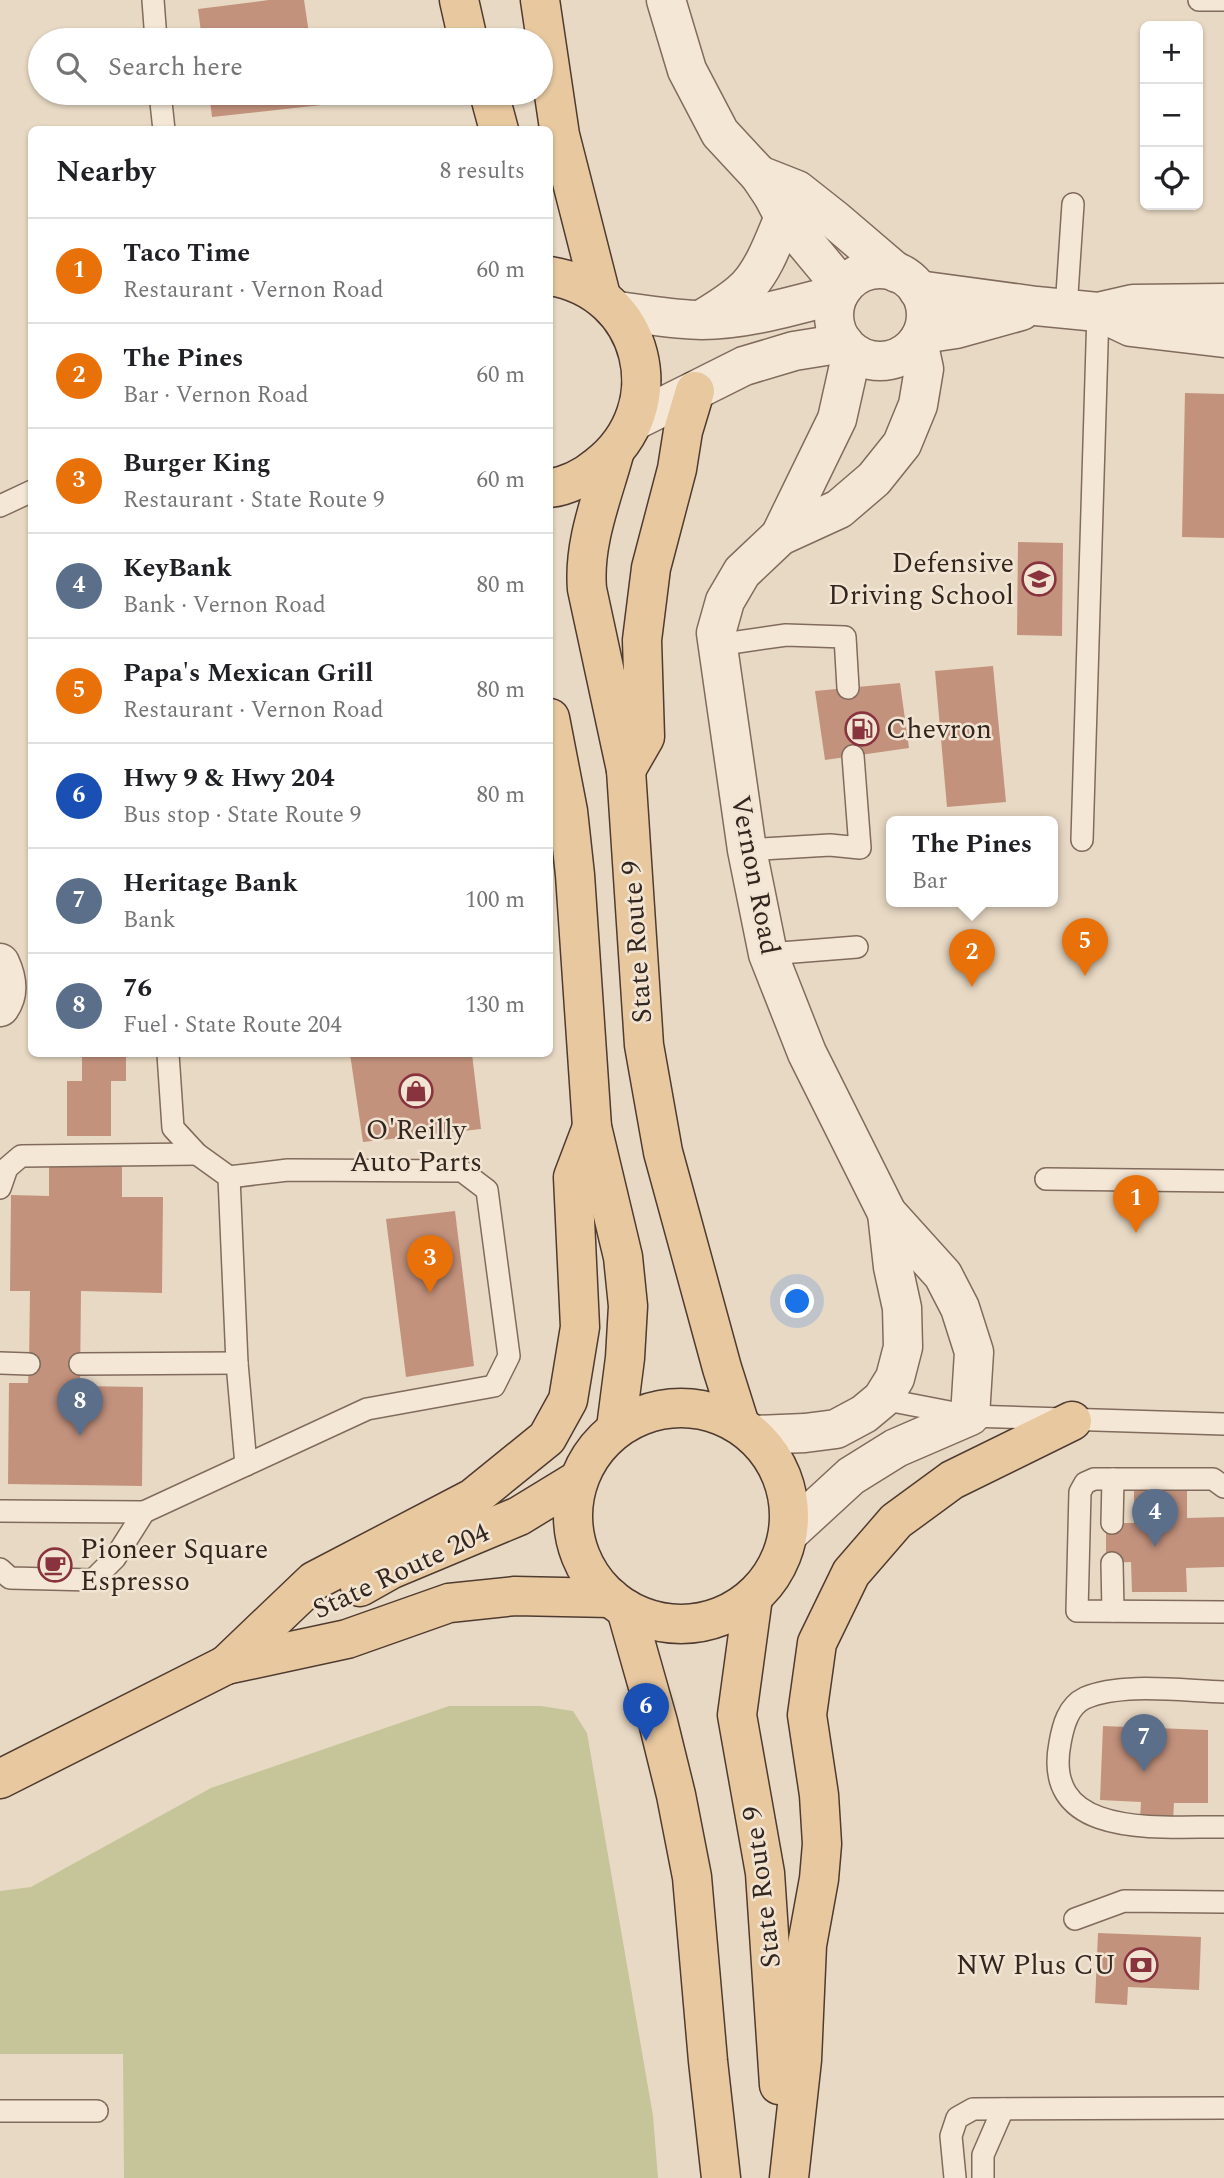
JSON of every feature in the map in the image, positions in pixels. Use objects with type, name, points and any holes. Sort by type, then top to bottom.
[{"type":"main road","points":[[459,0],[465,28]]},
{"type":"main road","points":[[540,0],[544,28]]},
{"type":"main road","points":[[553,88],[560,135],[608,304],[632,336],[641,364],[642,393],[629,433],[614,454],[586,476],[553,487]]},
{"type":"main road","points":[[492,105],[498,126]]},
{"type":"main road","points":[[553,276],[568,279],[608,304]]},
{"type":"main road","points":[[626,770],[645,737],[642,640],[650,568],[695,391]]},
{"type":"main road","name":"State Route 9","points":[[614,454],[585,570],[626,770],[646,1058],[663,1152],[722,1368],[747,1430]]},
{"type":"main road","name":"State Route 9","points":[[553,734],[568,811],[575,875],[592,1127],[623,1256],[628,1306],[625,1358],[616,1428]]},
{"type":"main road","points":[[226,1665],[314,1581],[473,1497],[547,1438],[568,1400],[580,1327],[573,1177],[592,1127]]},
{"type":"main road","points":[[691,1408],[717,1413],[747,1430],[776,1464],[788,1497],[789,1533],[782,1557],[769,1578],[753,1597],[724,1615],[691,1624],[657,1621],[618,1604],[589,1574],[576,1544],[572,1512],[578,1480],[593,1451],[616,1428],[639,1416],[664,1409],[691,1408]]},
{"type":"main road","points":[[789,2178],[802,2060],[807,1945],[822,1844],[807,1714],[817,1643],[851,1573],[896,1521],[952,1480],[1072,1421]]},
{"type":"main road","name":"State Route 204","points":[[0,1779],[226,1665],[321,1607],[392,1569],[519,1516],[578,1480]]},
{"type":"main road","name":"State Route 204","points":[[226,1665],[347,1639],[449,1603],[516,1596],[618,1604]]},
{"type":"main road","name":"State Route 9","points":[[753,1597],[737,1715],[765,1873],[781,2114],[789,2178]]},
{"type":"main road","points":[[618,1604],[658,1722],[692,1877],[721,2178]]},
{"type":"street","points":[[666,0],[687,70],[719,133],[759,176],[784,217],[841,291]]},
{"type":"street","points":[[759,176],[797,190],[908,281],[926,312],[920,338]]},
{"type":"street","points":[[702,320],[731,302],[749,285],[768,255],[784,217]]},
{"type":"street","points":[[1224,303],[1133,304],[1066,309],[920,338],[904,354],[887,360],[869,360],[848,348],[836,328],[834,310],[841,291],[853,278],[867,271],[883,270],[908,281],[1066,309],[1130,327],[1224,338]]},
{"type":"street","points":[[608,304],[702,320],[777,310],[841,291]]},
{"type":"street","name":"Vernon Road","points":[[920,338],[923,369],[918,405],[902,444],[874,479],[839,509],[780,536],[741,572],[725,601],[716,633],[747,850],[768,954],[807,1054],[887,1213],[943,1275],[960,1308],[974,1352],[970,1416]]},
{"type":"street","points":[[634,421],[744,366],[794,351],[848,348]]},
{"type":"street","name":"Vernon Road","points":[[780,536],[837,419],[848,348]]},
{"type":"street","points":[[11,998],[0,962],[28,957]]},
{"type":"street","name":"Vernon Road","points":[[747,1430],[805,1433],[836,1429],[864,1414],[883,1399],[895,1378],[903,1347],[902,1308],[893,1267],[887,1213]]},
{"type":"street","points":[[789,1533],[851,1476],[897,1448],[970,1416]]},
{"type":"lane","points":[[153,0],[155,28]]},
{"type":"lane","points":[[1199,0],[1224,0]]},
{"type":"lane","points":[[161,105],[164,126]]},
{"type":"lane","points":[[1073,204],[1066,309],[1082,840]]},
{"type":"lane","points":[[0,506],[28,493]]},
{"type":"lane","points":[[717,645],[786,635],[845,637],[848,688]]},
{"type":"lane","points":[[747,850],[830,845],[860,848],[853,756]]},
{"type":"lane","points":[[768,954],[857,947]]},
{"type":"lane","points":[[0,1511],[144,1512],[367,1409],[494,1386],[509,1356],[487,1190],[462,1171],[288,1170],[229,1177],[197,1154],[173,1128],[168,1057]]},
{"type":"lane","points":[[0,1188],[7,1168],[22,1156],[197,1154]]},
{"type":"lane","points":[[229,1177],[237,1363],[246,1465]]},
{"type":"lane","points":[[1046,1179],[1224,1181]]},
{"type":"lane","points":[[0,1363],[29,1364]]},
{"type":"lane","points":[[80,1364],[237,1363]]},
{"type":"lane","points":[[883,1399],[970,1416],[1224,1424]]},
{"type":"lane","points":[[1224,1487],[1213,1479],[1094,1479],[1085,1483],[1080,1492],[1077,1611],[1224,1612]]},
{"type":"lane","points":[[1112,1523],[1113,1479]]},
{"type":"lane","points":[[0,1569],[10,1578],[93,1580],[115,1558],[144,1512]]},
{"type":"lane","points":[[1112,1563],[1113,1611]]},
{"type":"lane","points":[[1224,1692],[1125,1689],[1082,1699],[1070,1711],[1063,1727],[1059,1749],[1062,1788],[1071,1803],[1103,1821],[1136,1826],[1224,1827]]},
{"type":"lane","points":[[1075,1920],[1124,1900],[1224,1902]]},
{"type":"lane","points":[[955,2178],[951,2136],[957,2118],[973,2109],[1224,2108]]},
{"type":"lane","points":[[983,2178],[983,2155],[1003,2109]]},
{"type":"lane","points":[[0,2111],[97,2111]]},
{"type":"green space","points":[[449,1706],[541,1706],[573,1711],[587,1733],[653,2116],[658,2178],[124,2178],[123,2054],[0,2054],[0,1891],[31,1887],[211,1788]]},
{"type":"building","points":[[269,0],[304,0],[308,28],[200,28],[198,9]]},
{"type":"building","points":[[210,105],[321,105],[212,117]]},
{"type":"building","points":[[1185,393],[1224,394],[1224,538],[1182,537]]},
{"type":"building","points":[[1018,542],[1063,543],[1062,636],[1017,635]]},
{"type":"building","points":[[993,666],[1006,802],[947,807],[935,671]]},
{"type":"building","points":[[900,683],[909,748],[825,760],[815,691]]},
{"type":"building","points":[[82,1057],[126,1057],[126,1081],[111,1081],[111,1136],[67,1136],[67,1081],[82,1081]]},
{"type":"building","name":"O'Reilly Auto Parts","points":[[350,1057],[472,1057],[481,1129],[363,1142]]},
{"type":"building","points":[[49,1158],[122,1159],[122,1197],[163,1197],[162,1293],[81,1291],[80,1386],[143,1387],[142,1486],[8,1484],[9,1383],[28,1383],[30,1291],[10,1291],[11,1195],[49,1196]]},
{"type":"building","points":[[455,1211],[474,1366],[406,1377],[386,1219]]},
{"type":"building","points":[[1134,1491],[1187,1491],[1187,1518],[1224,1517],[1224,1567],[1186,1568],[1187,1592],[1132,1592],[1131,1562],[1106,1563],[1106,1523],[1134,1523]]},
{"type":"building","name":"Pioneer Square Espresso","points":[[41,1556],[68,1556],[68,1574],[41,1574]]},
{"type":"building","points":[[1103,1726],[1208,1730],[1208,1803],[1174,1803],[1173,1820],[1140,1819],[1141,1802],[1100,1800]]},
{"type":"building","points":[[1098,1933],[1201,1937],[1199,1990],[1128,1987],[1127,2005],[1095,2003]]},
{"type":"place","name":"Defensive Driving School","points":[[1039,579]]},
{"type":"place","name":"Chevron","points":[[862,729]]},
{"type":"place","name":"Papa's Mexican Grill","points":[[1085,976]]},
{"type":"place","name":"The Pines","points":[[972,987]]},
{"type":"place","name":"O'Reilly Auto Parts","points":[[416,1091]]},
{"type":"place","name":"Taco Time","points":[[1136,1233]]},
{"type":"place","name":"Burger King","points":[[430,1293]]},
{"type":"place","name":"76","points":[[80,1436]]},
{"type":"place","name":"KeyBank","points":[[1155,1547]]},
{"type":"place","name":"Pioneer Square Espresso","points":[[55,1565]]},
{"type":"place","name":"Hwy 9 & Hwy 204","points":[[646,1741]]},
{"type":"place","name":"Heritage Bank","points":[[1144,1772]]},
{"type":"place","name":"NW Plus CU","points":[[1141,1965]]}]
